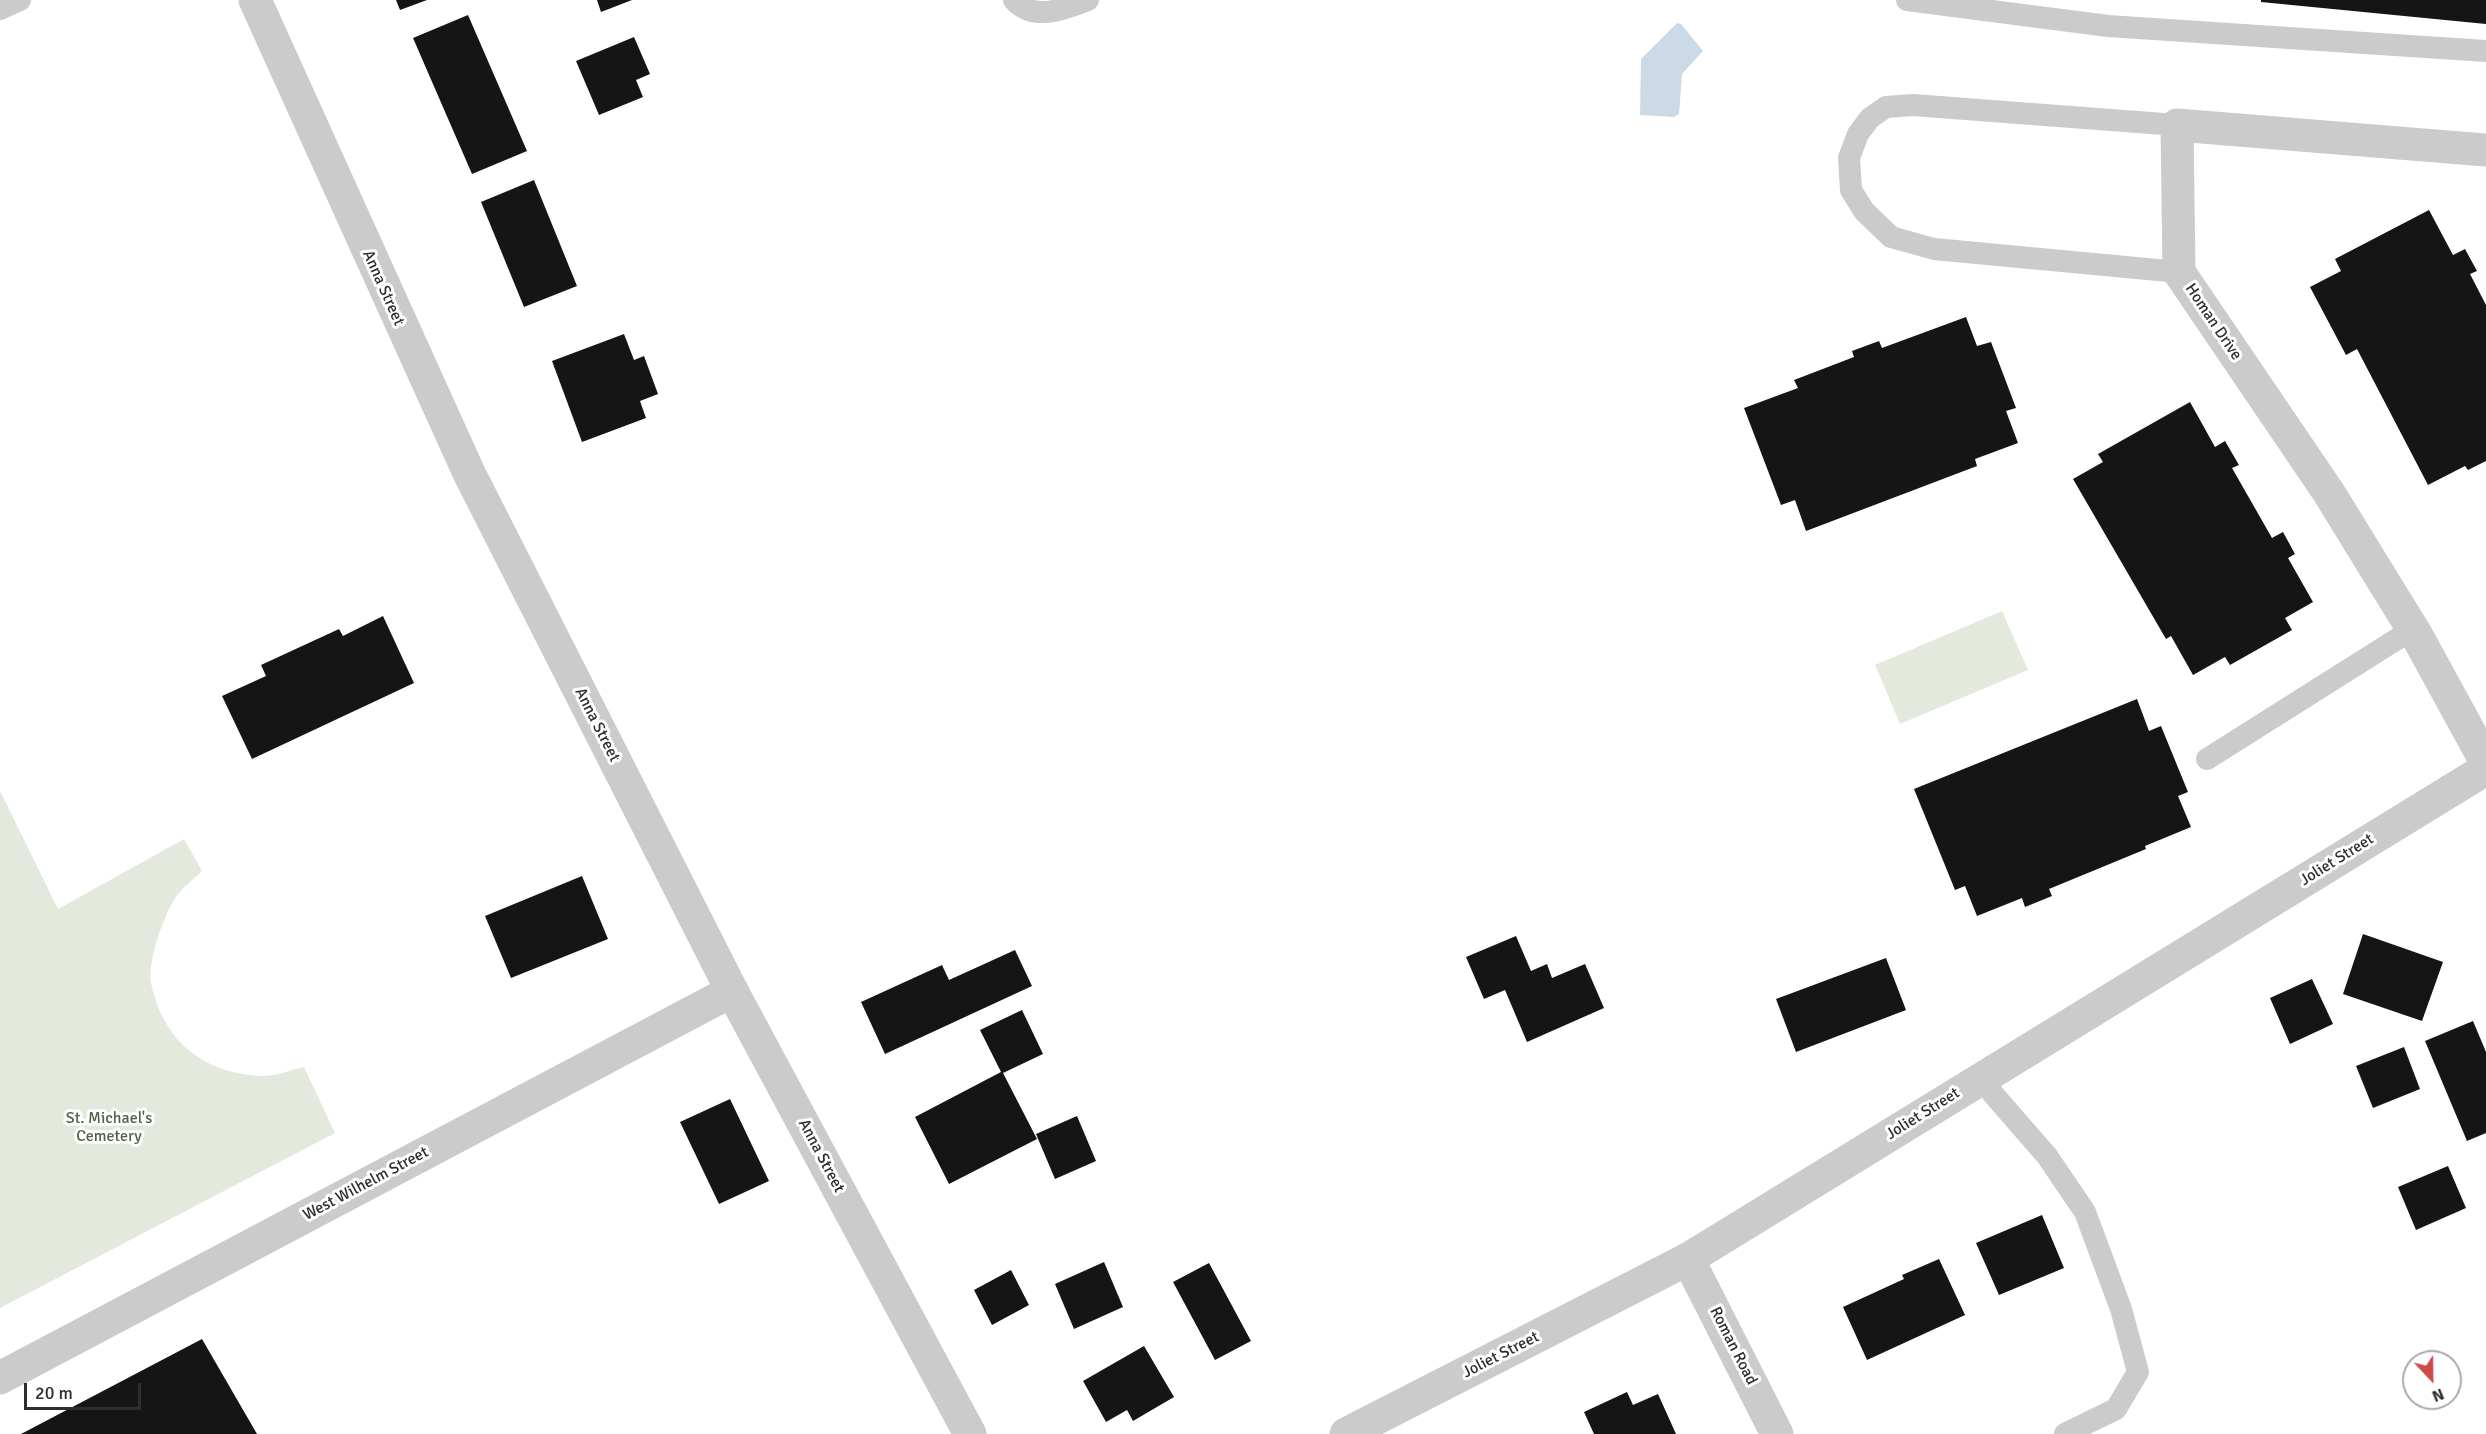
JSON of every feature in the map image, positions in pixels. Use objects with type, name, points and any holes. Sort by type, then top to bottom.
[{"type":"street","name":"Anna Street","points":[[255,0],[468,473],[732,991],[970,1434]]},
{"type":"street","points":[[2177,125],[2486,150]]},
{"type":"street","name":"Homan Drive","points":[[2177,125],[2179,272],[2329,494],[2413,628],[2486,762]]},
{"type":"street","name":"Joliet Street","points":[[1346,1434],[1688,1259],[2486,769]]},
{"type":"street","name":"West Wilhelm Street","points":[[0,1378],[732,991]]},
{"type":"street","name":"Roman Road","points":[[1688,1259],[1777,1434]]},
{"type":"lane","points":[[0,9],[20,0]]},
{"type":"lane","points":[[1014,0],[1021,8],[1052,14],[1088,0]]},
{"type":"lane","points":[[1907,0],[2108,26],[2486,51]]},
{"type":"lane","points":[[2177,125],[1913,105],[1886,107],[1870,118],[1858,134],[1849,158],[1851,190],[1864,211],[1891,237],[1934,249],[2179,272]]},
{"type":"lane","points":[[2207,759],[2413,628]]},
{"type":"lane","points":[[1980,1079],[2047,1156],[2085,1212],[2121,1309],[2138,1372],[2116,1409],[2065,1434]]},
{"type":"green space","points":[[2002,611],[2028,670],[1900,724],[1875,665]]},
{"type":"green space","name":"St. Michael's Cemetery","points":[[0,791],[58,909],[184,839],[202,871],[183,888],[174,900],[161,929],[151,964],[151,983],[165,1021],[175,1037],[188,1050],[220,1068],[265,1076],[304,1067],[335,1133],[0,1308]]},
{"type":"water","points":[[1677,23],[1681,24],[1703,51],[1682,74],[1679,114],[1674,117],[1640,115],[1641,59]]},
{"type":"building","points":[[396,0],[427,0],[400,10]]},
{"type":"building","points":[[597,0],[632,0],[601,12]]},
{"type":"building","points":[[2261,0],[2486,0],[2486,24],[2261,2]]},
{"type":"building","points":[[468,15],[527,151],[472,174],[413,38]]},
{"type":"building","points":[[634,37],[650,74],[636,80],[643,97],[599,115],[576,61]]},
{"type":"building","points":[[534,180],[577,286],[524,307],[481,202]]},
{"type":"building","points":[[2429,210],[2453,255],[2465,249],[2477,271],[2470,274],[2486,305],[2486,461],[2468,470],[2465,466],[2428,485],[2357,349],[2346,355],[2310,287],[2341,271],[2335,259]]},
{"type":"building","points":[[1966,317],[1977,346],[1991,342],[2016,408],[2006,411],[2018,443],[1975,459],[1977,466],[1806,531],[1795,500],[1781,505],[1744,408],[1798,388],[1794,380],[1854,357],[1852,351],[1879,341],[1882,348]]},
{"type":"building","points":[[624,334],[634,360],[644,356],[658,394],[640,401],[646,418],[582,442],[552,361]]},
{"type":"building","points":[[2190,402],[2215,447],[2225,441],[2239,465],[2232,468],[2272,538],[2283,532],[2295,554],[2288,558],[2313,602],[2285,618],[2292,630],[2230,665],[2225,657],[2193,675],[2171,636],[2166,639],[2073,479],[2103,462],[2098,454]]},
{"type":"building","points":[[383,616],[414,683],[252,759],[222,696],[266,676],[261,665],[339,629],[343,636]]},
{"type":"building","points":[[2137,699],[2149,731],[2161,726],[2188,792],[2178,796],[2191,827],[2145,846],[2146,849],[2049,889],[2052,896],[2025,907],[2022,898],[1977,916],[1965,886],[1955,890],[1914,789]]},
{"type":"building","points":[[582,876],[608,939],[511,978],[485,916]]},
{"type":"building","points":[[2363,934],[2443,962],[2422,1021],[2343,994]]},
{"type":"building","points":[[1516,936],[1531,971],[1547,964],[1552,978],[1585,964],[1604,1008],[1527,1042],[1505,990],[1484,999],[1466,957]]},
{"type":"building","points":[[1015,950],[1032,986],[885,1054],[861,1002],[942,965],[949,980]]},
{"type":"building","points":[[1886,958],[1906,1010],[1796,1052],[1776,999]]},
{"type":"building","points":[[2312,979],[2333,1024],[2290,1044],[2270,998]]},
{"type":"building","points":[[1022,1010],[1043,1054],[1003,1073],[1037,1139],[949,1184],[915,1117],[1001,1072],[980,1030]]},
{"type":"building","points":[[2473,1021],[2486,1052],[2486,1133],[2467,1141],[2425,1041]]},
{"type":"building","points":[[2404,1047],[2420,1089],[2373,1108],[2356,1066]]},
{"type":"building","points":[[730,1099],[769,1181],[719,1204],[680,1122]]},
{"type":"building","points":[[1077,1116],[1096,1161],[1055,1179],[1036,1134]]},
{"type":"building","points":[[2448,1166],[2466,1208],[2416,1230],[2398,1187]]},
{"type":"building","points":[[2042,1215],[2064,1268],[1999,1295],[1976,1243]]},
{"type":"building","points":[[1939,1259],[1965,1315],[1867,1360],[1843,1307],[1904,1279],[1902,1275]]},
{"type":"building","points":[[1104,1262],[1123,1307],[1074,1329],[1055,1284]]},
{"type":"building","points":[[1209,1263],[1251,1341],[1215,1360],[1173,1282]]},
{"type":"building","points":[[1011,1270],[1029,1305],[992,1325],[974,1290]]},
{"type":"building","points":[[202,1339],[257,1434],[21,1434]]},
{"type":"building","points":[[1144,1346],[1174,1397],[1133,1421],[1127,1410],[1106,1422],[1083,1381]]},
{"type":"building","points":[[1627,1392],[1633,1405],[1658,1394],[1676,1434],[1594,1434],[1584,1412]]}]
